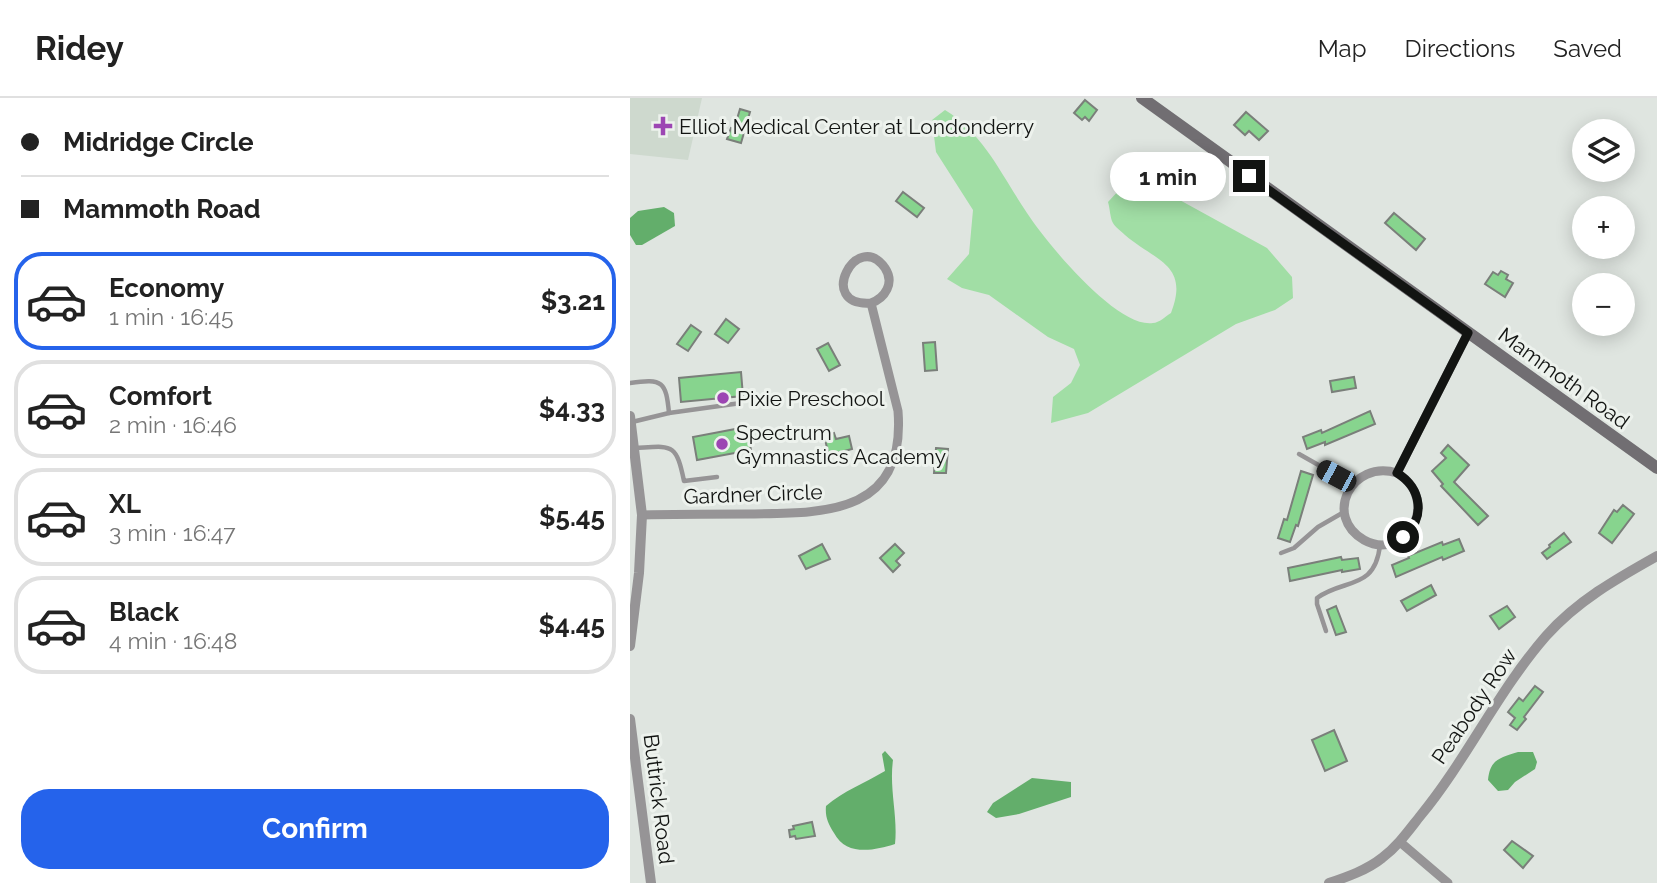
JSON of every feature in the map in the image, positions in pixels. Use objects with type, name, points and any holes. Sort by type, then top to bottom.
[{"type":"main road","name":"Mammoth Road","points":[[1142,98],[1657,468]]},
{"type":"street","points":[[863,258],[878,261],[884,266],[889,281],[884,295],[871,303],[864,304],[850,298],[843,285],[843,278],[850,265],[863,258]]},
{"type":"street","name":"Gardner Circle","points":[[642,514],[811,513],[845,507],[876,487],[894,456],[899,424],[871,303]]},
{"type":"street","points":[[1397,473],[1468,333]]},
{"type":"street","points":[[630,646],[639,573],[642,514],[631,419]]},
{"type":"street","points":[[1375,471],[1397,473],[1413,487],[1418,500],[1418,514],[1413,527],[1403,537],[1390,543],[1369,542],[1356,534],[1348,522],[1345,500],[1352,484],[1361,476],[1375,471]]},
{"type":"street","name":"Peabody Row","points":[[1329,883],[1367,868],[1400,842],[1438,795],[1517,674],[1545,638],[1586,599],[1657,556]]},
{"type":"street","name":"Buttrick Road","points":[[630,719],[651,883]]},
{"type":"street","points":[[1400,842],[1448,883]]},
{"type":"lane","points":[[630,383],[651,381],[664,386],[667,390],[669,413]]},
{"type":"lane","points":[[631,419],[741,403]]},
{"type":"lane","points":[[635,447],[660,446],[672,449],[680,458],[684,481],[717,477]]},
{"type":"lane","points":[[1299,454],[1352,484]]},
{"type":"lane","points":[[1282,553],[1294,548],[1318,527],[1345,512]]},
{"type":"lane","points":[[1326,631],[1317,598],[1363,579],[1379,559],[1381,544]]},
{"type":"shaded area","name":"Elliot Medical Center at Londonderry","points":[[630,98],[702,98],[688,160],[630,154]]},
{"type":"shaded area","points":[[945,110],[981,143],[1036,226],[1065,262],[1102,298],[1121,312],[1138,321],[1155,323],[1171,313],[1176,297],[1173,274],[1166,265],[1136,244],[1112,221],[1108,202],[1121,188],[1137,186],[1156,187],[1267,248],[1292,277],[1293,298],[1275,310],[1236,324],[1088,413],[1051,423],[1053,397],[1071,383],[1080,365],[1074,349],[1048,337],[989,295],[962,288],[947,279],[969,254],[973,210],[936,152],[932,120]]},
{"type":"shaded area","points":[[664,207],[674,213],[675,226],[642,245],[636,245],[630,235],[630,218],[638,211]]},
{"type":"shaded area","points":[[885,751],[893,760],[895,844],[869,850],[853,848],[839,840],[834,833],[827,820],[826,806],[847,791],[885,771],[882,754]]},
{"type":"shaded area","points":[[1518,752],[1533,752],[1537,762],[1535,769],[1508,790],[1498,791],[1488,780],[1491,768],[1501,758]]},
{"type":"shaded area","points":[[1032,778],[1071,782],[1071,797],[1019,814],[996,818],[987,812],[993,803]]},
{"type":"building","points":[[1085,100],[1097,110],[1089,121],[1085,117],[1082,120],[1074,113]]},
{"type":"building","points":[[740,109],[750,112],[741,143],[727,139],[731,128],[734,129]]},
{"type":"building","points":[[1246,112],[1268,131],[1259,140],[1249,131],[1245,135],[1234,125]]},
{"type":"building","points":[[903,192],[924,208],[917,217],[896,201]]},
{"type":"building","points":[[1394,213],[1425,239],[1416,250],[1385,223]]},
{"type":"building","points":[[1501,271],[1508,275],[1506,279],[1513,283],[1505,297],[1485,284],[1493,272],[1498,275]]},
{"type":"building","points":[[726,319],[739,329],[728,343],[715,334]]},
{"type":"building","points":[[691,325],[701,332],[688,351],[677,344]]},
{"type":"building","points":[[935,342],[937,370],[925,371],[923,343]]},
{"type":"building","points":[[828,343],[840,365],[829,371],[817,349]]},
{"type":"building","points":[[741,372],[743,396],[681,402],[679,378]]},
{"type":"building","points":[[1354,377],[1356,388],[1332,392],[1330,381]]},
{"type":"building","points":[[1370,411],[1375,424],[1325,445],[1325,442],[1307,449],[1303,437],[1321,430],[1322,433]]},
{"type":"building","name":"Spectrum Gymnastics Academy","points":[[746,427],[751,450],[697,460],[693,437]]},
{"type":"building","points":[[834,433],[836,439],[849,436],[852,449],[829,455],[824,436]]},
{"type":"building","points":[[1448,445],[1469,465],[1454,482],[1488,516],[1478,525],[1441,486],[1443,484],[1432,471],[1446,458],[1441,453]]},
{"type":"building","points":[[936,448],[948,449],[946,473],[934,473]]},
{"type":"building","points":[[1301,471],[1313,475],[1298,526],[1296,525],[1290,542],[1278,538],[1284,519],[1287,520]]},
{"type":"building","points":[[1623,505],[1634,514],[1612,543],[1599,533],[1614,510],[1617,512]]},
{"type":"building","points":[[1564,533],[1571,542],[1547,559],[1542,553]]},
{"type":"building","points":[[1459,539],[1464,551],[1443,560],[1442,557],[1396,577],[1392,565],[1442,542],[1443,545]]},
{"type":"building","points":[[822,544],[830,559],[806,569],[799,556]]},
{"type":"building","points":[[895,544],[904,553],[896,561],[900,565],[893,572],[880,558]]},
{"type":"building","points":[[1341,557],[1342,560],[1358,558],[1360,569],[1290,581],[1288,568]]},
{"type":"building","points":[[1431,585],[1436,595],[1407,611],[1401,601]]},
{"type":"building","points":[[1336,606],[1346,632],[1336,635],[1327,610]]},
{"type":"building","points":[[1507,606],[1515,617],[1499,629],[1490,616]]},
{"type":"building","points":[[1535,686],[1543,692],[1517,730],[1510,725],[1515,718],[1508,712],[1519,698],[1523,701]]},
{"type":"building","points":[[1334,730],[1347,761],[1325,771],[1312,740]]},
{"type":"building","points":[[812,822],[815,836],[796,839],[795,836],[790,837],[789,830],[794,829],[793,826]]},
{"type":"building","points":[[1512,841],[1533,856],[1523,868],[1504,850]]},
{"type":"place","name":"Elliot Medical Center at Londonderry","points":[[663,126]]},
{"type":"place","name":"Pixie Preschool","points":[[723,398]]},
{"type":"place","name":"Spectrum Gymnastics Academy","points":[[722,444]]},
{"type":"route","points":[[1249,176],[1468,333],[1397,473],[1413,487],[1419,507],[1413,527],[1403,537]]}]
